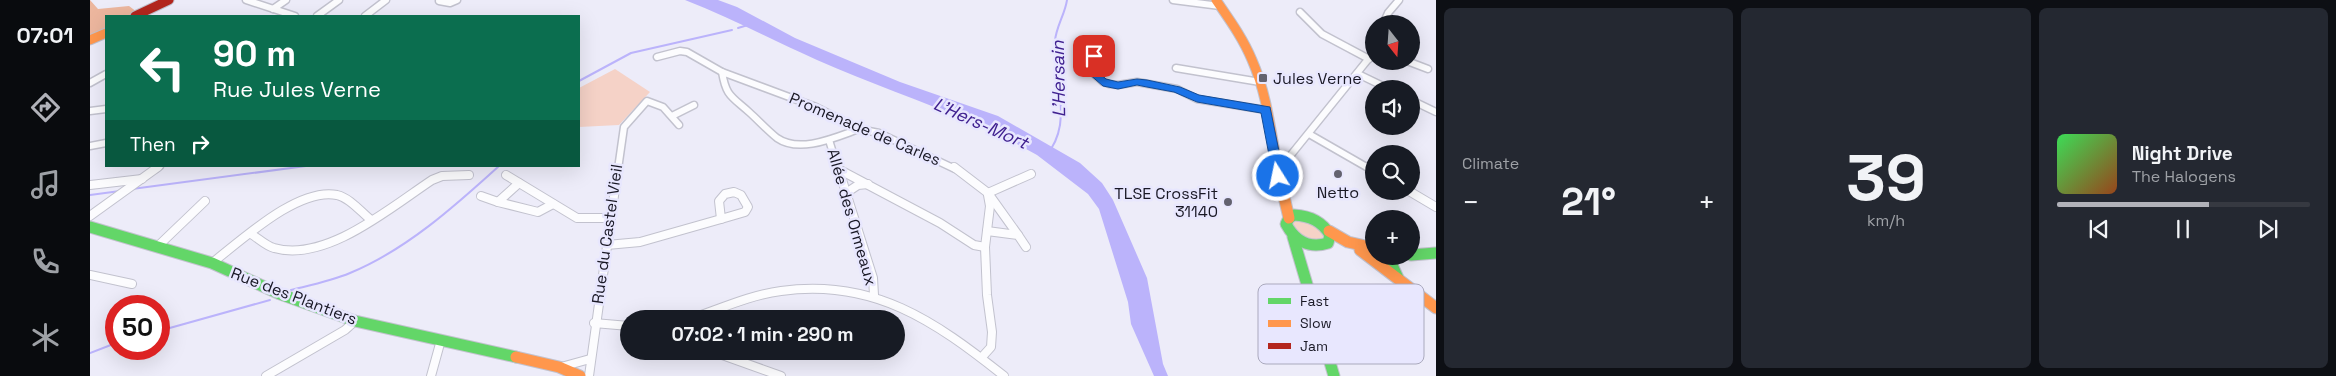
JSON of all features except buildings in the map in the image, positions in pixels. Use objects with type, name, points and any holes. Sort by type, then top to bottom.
[{"type":"main road","points":[[138,15],[168,0]]},
{"type":"main road","points":[[1218,3],[1247,48],[1260,82],[1283,195],[1282,201],[1289,218]]},
{"type":"main road","points":[[90,40],[105,33]]},
{"type":"main road","points":[[1283,195],[1293,206],[1321,222],[1329,231],[1348,242],[1365,246]]},
{"type":"main road","points":[[1308,284],[1293,237],[1286,224],[1289,218],[1301,214],[1309,216]]},
{"type":"main road","name":"Rue des Plantiers","points":[[90,227],[212,263],[280,294],[355,321],[559,367],[580,376]]},
{"type":"main road","points":[[1328,243],[1329,231]]},
{"type":"main road","points":[[1293,237],[1304,244],[1316,247]]},
{"type":"main road","points":[[1302,263],[1309,252],[1316,247],[1328,243],[1365,251]]},
{"type":"main road","points":[[1360,250],[1405,284]]},
{"type":"main road","points":[[1420,254],[1436,253]]},
{"type":"main road","points":[[1392,265],[1399,279]]},
{"type":"main road","points":[[1424,299],[1436,308]]},
{"type":"street","points":[[246,0],[292,15]]},
{"type":"street","points":[[273,9],[286,0]]},
{"type":"street","points":[[319,15],[338,0]]},
{"type":"street","points":[[366,15],[386,0]]},
{"type":"street","points":[[439,1],[450,3],[457,0]]},
{"type":"street","points":[[1173,0],[1218,3]]},
{"type":"street","points":[[1387,15],[1399,0]]},
{"type":"street","points":[[1300,12],[1306,22],[1334,41],[1365,57]]},
{"type":"street","name":"Promenade de Carles","points":[[657,57],[680,51],[687,52],[722,72],[816,107],[859,129],[879,134],[949,164],[988,193],[1026,246]]},
{"type":"street","points":[[1094,56],[1093,73],[1103,82],[1118,85],[1137,82],[1176,89],[1197,98],[1266,110]]},
{"type":"street","points":[[1275,159],[1290,156],[1365,64]]},
{"type":"street","points":[[1420,66],[1428,69]]},
{"type":"street","points":[[1176,68],[1260,82]]},
{"type":"street","points":[[722,72],[726,90],[779,139],[799,144],[830,140],[859,129]]},
{"type":"street","points":[[1358,74],[1370,80]]},
{"type":"street","points":[[90,83],[105,75]]},
{"type":"street","points":[[724,82],[737,76]]},
{"type":"street","name":"Rue du Castel Vieil","points":[[589,376],[594,323],[624,127],[647,101],[664,107],[672,116]]},
{"type":"street","points":[[1420,104],[1436,112]]},
{"type":"street","points":[[679,125],[672,116],[694,105]]},
{"type":"street","points":[[90,111],[105,109]]},
{"type":"street","points":[[1309,134],[1365,166]]},
{"type":"street","name":"Allée des Ormeaux","points":[[830,140],[873,278],[874,295]]},
{"type":"street","points":[[90,146],[105,143]]},
{"type":"street","points":[[90,216],[159,167]]},
{"type":"street","points":[[840,170],[940,223],[974,245],[984,247]]},
{"type":"street","points":[[982,357],[991,347],[992,332],[987,296],[984,247],[990,206],[988,193],[998,187],[1014,183],[1030,174]]},
{"type":"street","points":[[251,234],[274,248],[314,247],[341,238],[432,180],[442,176],[469,175]]},
{"type":"street","points":[[506,175],[577,218],[609,218]]},
{"type":"street","points":[[90,185],[143,178]]},
{"type":"street","points":[[498,202],[519,184]]},
{"type":"street","points":[[846,193],[858,185],[868,184]]},
{"type":"street","points":[[607,245],[635,244],[721,219],[745,212],[748,207],[741,195],[734,192],[725,194],[719,201],[721,219]]},
{"type":"street","points":[[212,263],[292,205],[307,198],[322,195],[342,198],[370,220]]},
{"type":"street","points":[[481,196],[488,200],[538,212],[553,204]]},
{"type":"street","points":[[1420,198],[1436,207]]},
{"type":"street","points":[[158,246],[205,201]]},
{"type":"street","points":[[987,231],[1018,235]]},
{"type":"street","points":[[90,275],[132,284]]},
{"type":"street","points":[[716,310],[780,291],[834,289],[874,295],[912,311],[936,325],[982,357],[1002,374]]},
{"type":"street","points":[[266,376],[345,330],[355,321]]},
{"type":"street","points":[[594,323],[620,325]]},
{"type":"street","points":[[431,376],[441,340]]},
{"type":"street","name":"Rue des Plantiers","points":[[559,367],[590,359]]},
{"type":"street","points":[[736,360],[781,376]]},
{"type":"shaded area","points":[[90,0],[98,9],[129,6],[137,12],[131,15],[105,15],[105,30],[90,37]]},
{"type":"shaded area","points":[[615,69],[650,92],[619,125],[580,127],[580,87]]},
{"type":"shaded area","points":[[1300,219],[1317,224],[1324,234],[1320,241],[1303,239],[1292,227],[1294,222]]},
{"type":"water","name":"L'Hers-Mort","points":[[685,0],[718,0],[737,7],[795,38],[900,82],[998,116],[1080,163],[1102,183],[1113,200],[1147,278],[1163,364],[1168,376],[1154,376],[1131,324],[1128,302],[1099,209],[1088,194],[1037,155],[988,128],[973,124],[836,68]]},
{"type":"waterway","name":"L'Hersain","points":[[1051,149],[1057,137],[1061,110],[1055,41],[1067,0]]},
{"type":"waterway","points":[[738,28],[748,25]]},
{"type":"waterway","points":[[580,80],[631,53],[732,30]]},
{"type":"waterway","points":[[132,189],[298,167]]},
{"type":"waterway","points":[[291,290],[343,276],[391,252],[429,226],[498,167]]},
{"type":"waterway","points":[[90,195],[120,191]]},
{"type":"waterway","points":[[170,328],[270,300]]},
{"type":"waterway","points":[[90,353],[105,347]]},
{"type":"traffic: fast","points":[[1294,215],[1311,217],[1320,222],[1330,235],[1328,243],[1315,246],[1298,240],[1286,224],[1289,218],[1294,215]]},
{"type":"traffic: fast","points":[[90,227],[212,263],[280,294],[355,321],[516,357]]},
{"type":"traffic: fast","points":[[1293,237],[1307,284]]},
{"type":"traffic: fast","points":[[1420,254],[1436,253]]},
{"type":"traffic: fast","points":[[1392,265],[1398,278]]},
{"type":"traffic: fast","points":[[1330,364],[1334,376]]},
{"type":"traffic: slow","points":[[1216,0],[1243,42],[1256,69],[1262,87],[1289,218]]},
{"type":"traffic: slow","points":[[90,40],[105,33]]},
{"type":"traffic: slow","points":[[1329,231],[1348,242],[1365,246]]},
{"type":"traffic: slow","points":[[1360,250],[1405,284]]},
{"type":"traffic: slow","points":[[1424,299],[1436,308]]},
{"type":"traffic: slow","points":[[516,357],[559,367],[580,376]]},
{"type":"traffic: jam","points":[[137,15],[169,0]]},
{"type":"place","name":"Jules Verne","points":[[1263,78]]},
{"type":"place","name":"Netto","points":[[1338,174]]},
{"type":"place","name":"TLSE CrossFit 31140","points":[[1228,202]]},
{"type":"route","points":[[1094,56],[1093,73],[1103,82],[1109,84],[1118,85],[1137,82],[1176,89],[1192,97],[1266,110],[1278,176]]}]
